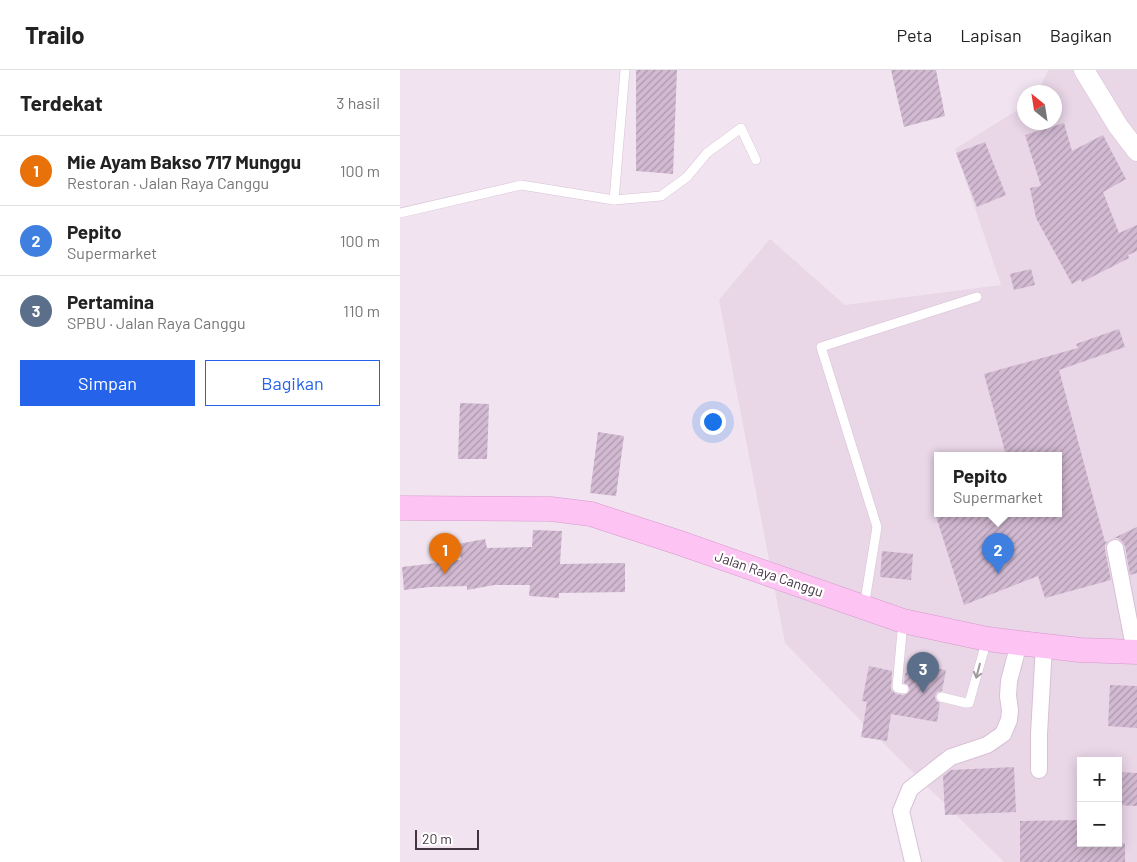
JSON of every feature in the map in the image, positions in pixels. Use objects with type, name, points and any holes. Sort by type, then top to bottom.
[{"type":"main road","name":"Jalan Raya Canggu","points":[[400,508],[551,509],[591,514],[680,542],[902,621],[987,639],[1080,650],[1136,652]]},
{"type":"street","points":[[1084,70],[1118,126],[1137,150]]},
{"type":"street","points":[[1115,548],[1136,652]]},
{"type":"street","points":[[913,862],[901,811],[910,789],[951,757],[987,745],[1003,734],[1009,720],[1009,681],[1019,643]]},
{"type":"street","points":[[1039,770],[1044,645]]},
{"type":"lane","points":[[614,200],[625,70]]},
{"type":"lane","points":[[400,213],[521,185],[614,200],[661,196],[687,177],[707,153],[742,128],[756,160]]},
{"type":"lane","points":[[864,608],[877,528],[821,347],[977,297]]},
{"type":"lane","points":[[902,621],[897,687],[904,689]]},
{"type":"lane","points":[[941,697],[969,703],[987,639]]},
{"type":"shaded area","points":[[1048,70],[1137,70],[1137,862],[1004,862],[785,643],[719,300],[770,239],[845,305],[1001,285],[955,149],[1017,110],[1017,130],[1062,130],[1062,85],[1041,85]]},
{"type":"building","points":[[636,70],[677,70],[673,174],[636,171]]},
{"type":"building","points":[[891,70],[936,70],[945,116],[904,127]]},
{"type":"building","points":[[1064,123],[1072,151],[1103,135],[1126,179],[1103,192],[1119,233],[1137,225],[1137,251],[1128,255],[1129,258],[1082,282],[1081,279],[1072,284],[1036,218],[1030,188],[1041,186],[1025,135],[1041,130],[1062,130],[1062,124]]},
{"type":"building","points":[[985,142],[1006,195],[977,207],[956,153]]},
{"type":"building","points":[[1031,269],[1035,285],[1014,290],[1010,274]]},
{"type":"building","points":[[1119,329],[1125,347],[1059,370],[1105,542],[1108,541],[1105,545],[1105,550],[1111,580],[1045,598],[1038,576],[964,605],[936,517],[1062,517],[1062,452],[1005,452],[984,374],[1078,348],[1076,344]]},
{"type":"building","points":[[460,403],[489,404],[487,459],[458,459]]},
{"type":"building","points":[[598,432],[624,436],[616,496],[590,493]]},
{"type":"building","points":[[1137,527],[1137,573],[1130,575],[1125,546],[1118,538],[1114,538]]},
{"type":"building","points":[[533,530],[562,531],[560,564],[625,563],[625,592],[559,593],[559,598],[529,596],[530,585],[494,585],[467,590],[467,586],[404,590],[402,567],[436,563],[436,561],[461,560],[458,544],[485,539],[487,548],[532,547]]},
{"type":"building","points":[[882,551],[913,554],[911,580],[880,577]]},
{"type":"building","points":[[908,664],[946,670],[942,691],[937,692],[935,696],[936,701],[940,703],[937,722],[891,714],[887,741],[861,737],[867,702],[862,701],[869,666],[892,671],[891,690],[896,694],[903,695],[910,690],[908,685],[904,683]]},
{"type":"building","points":[[1110,685],[1137,686],[1137,728],[1108,726]]},
{"type":"building","points":[[1014,767],[1016,812],[945,815],[943,776],[951,770]]},
{"type":"building","points":[[1122,772],[1137,773],[1137,806],[1122,805]]},
{"type":"building","points":[[1077,820],[1077,847],[1122,847],[1122,843],[1125,843],[1125,862],[1020,862],[1020,821]]},
{"type":"place","name":"Mie Ayam Bakso 717 Munggu","points":[[445,574]]},
{"type":"place","name":"Pepito","points":[[998,574]]},
{"type":"place","name":"Pertamina","points":[[923,693]]}]
